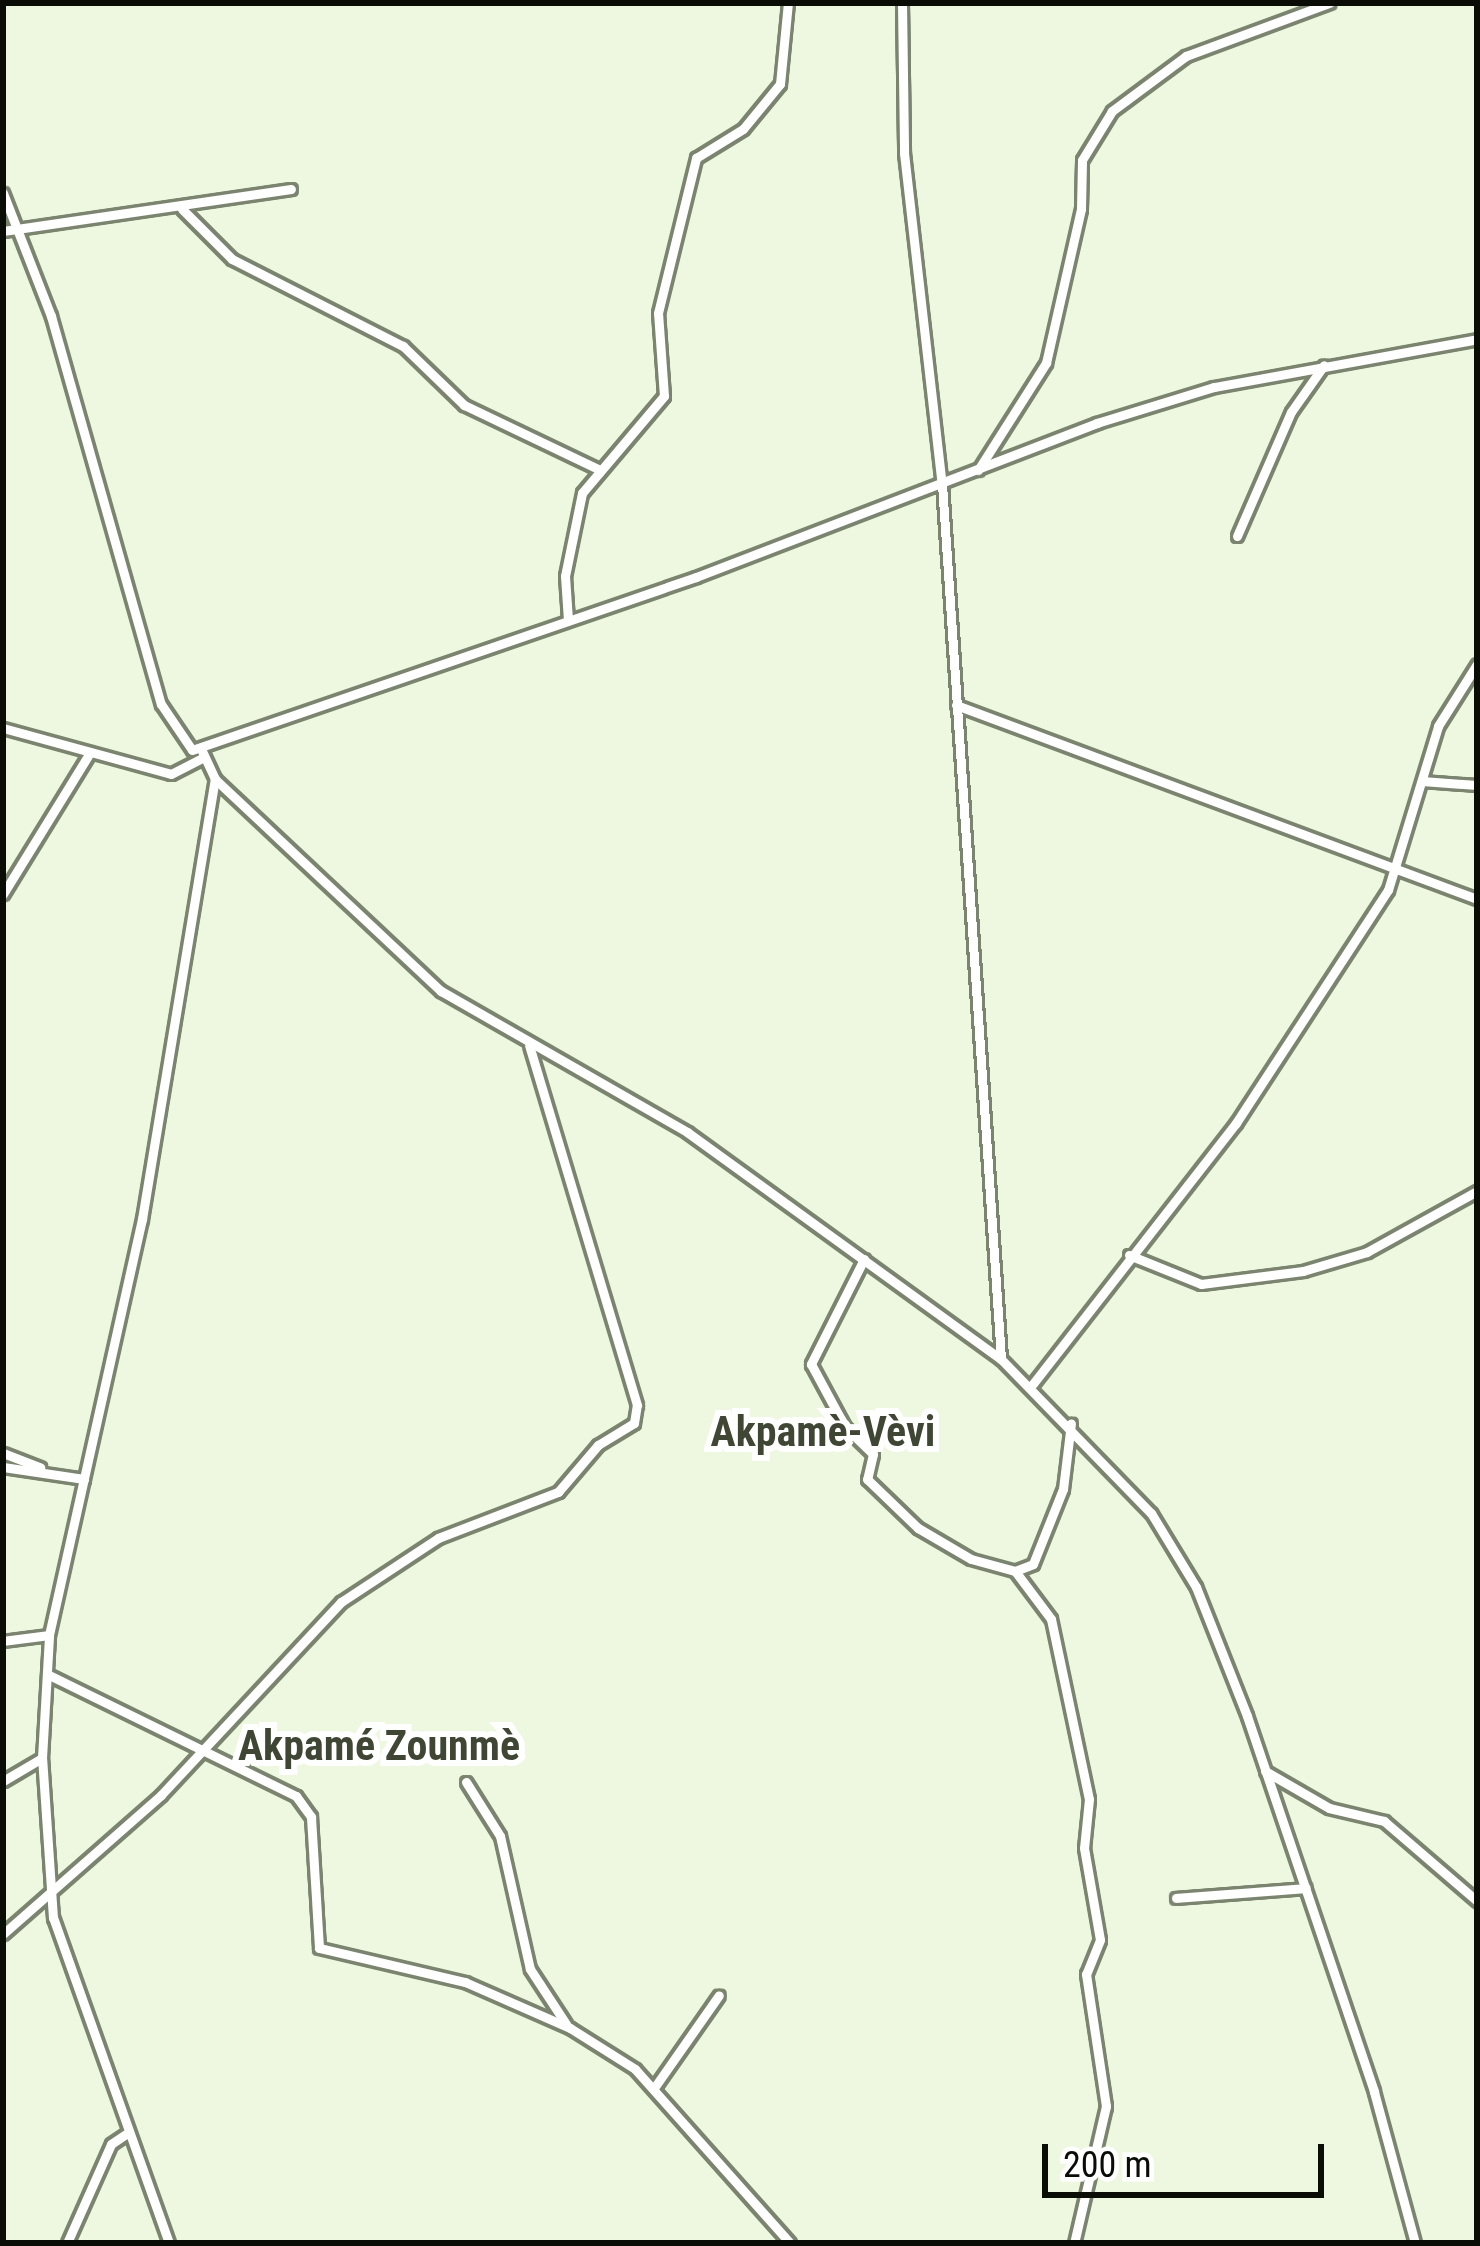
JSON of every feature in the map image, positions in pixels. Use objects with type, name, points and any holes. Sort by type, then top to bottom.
[{"type":"street","points":[[568,620],[575,511],[600,470],[664,396],[658,313],[691,172],[703,148],[743,129],[780,84],[788,3]]},
{"type":"street","points":[[902,3],[904,153],[942,484],[1001,1359]]},
{"type":"street","points":[[978,470],[1046,364],[1081,209],[1082,160],[1112,112],[1186,56],[1329,3]]},
{"type":"street","points":[[3,231],[182,209],[292,189]]},
{"type":"street","points":[[3,193],[19,232],[161,704],[184,746],[202,754],[215,779],[441,991],[529,1046],[688,1132],[1001,1359],[1071,1423],[1179,1558],[1265,1771],[1306,1888],[1415,2243]]},
{"type":"street","points":[[182,209],[232,259],[404,346],[464,405],[600,470]]},
{"type":"street","points":[[3,728],[88,756],[171,774],[202,754],[1117,417],[1324,365],[1477,339]]},
{"type":"street","points":[[1237,536],[1291,412],[1324,365]]},
{"type":"street","points":[[1032,1385],[1236,1123],[1399,866],[1450,698],[1477,664]]},
{"type":"street","points":[[956,705],[1477,898]]},
{"type":"street","points":[[3,894],[88,756]]},
{"type":"street","points":[[169,2243],[126,2134],[49,1889],[42,1758],[49,1635],[142,1219],[215,779]]},
{"type":"street","points":[[1423,781],[1477,785]]},
{"type":"street","points":[[3,1934],[160,1795],[197,1749],[388,1565],[558,1492],[637,1416],[529,1046]]},
{"type":"street","points":[[1129,1255],[1202,1284],[1303,1271],[1367,1252],[1477,1191]]},
{"type":"street","points":[[865,1259],[811,1364],[824,1393],[873,1454],[867,1480],[918,1528],[951,1551],[1015,1570],[1051,1619],[1089,1798],[1084,1848],[1100,1940],[1086,1974],[1106,2106],[1074,2243]]},
{"type":"street","points":[[1015,1570],[1045,1551],[1071,1423]]},
{"type":"street","points":[[3,1453],[45,1470]]},
{"type":"street","points":[[3,1467],[84,1479]]},
{"type":"street","points":[[3,1641],[49,1635]]},
{"type":"street","points":[[49,1675],[304,1805],[319,1948],[487,1989],[570,2028],[654,2088],[790,2243]]},
{"type":"street","points":[[3,1780],[42,1758]]},
{"type":"street","points":[[1265,1771],[1329,1808],[1384,1821],[1477,1901]]},
{"type":"street","points":[[466,1782],[500,1837],[530,1969],[570,2028]]},
{"type":"street","points":[[1177,1898],[1306,1888]]},
{"type":"street","points":[[654,2088],[718,1995]]},
{"type":"street","points":[[67,2243],[111,2144],[126,2134]]},
{"type":"district","name":"Akpamè-Vèvi","points":[[823,1432]]},
{"type":"district","name":"Akpamé Zounmè","points":[[379,1746]]}]
